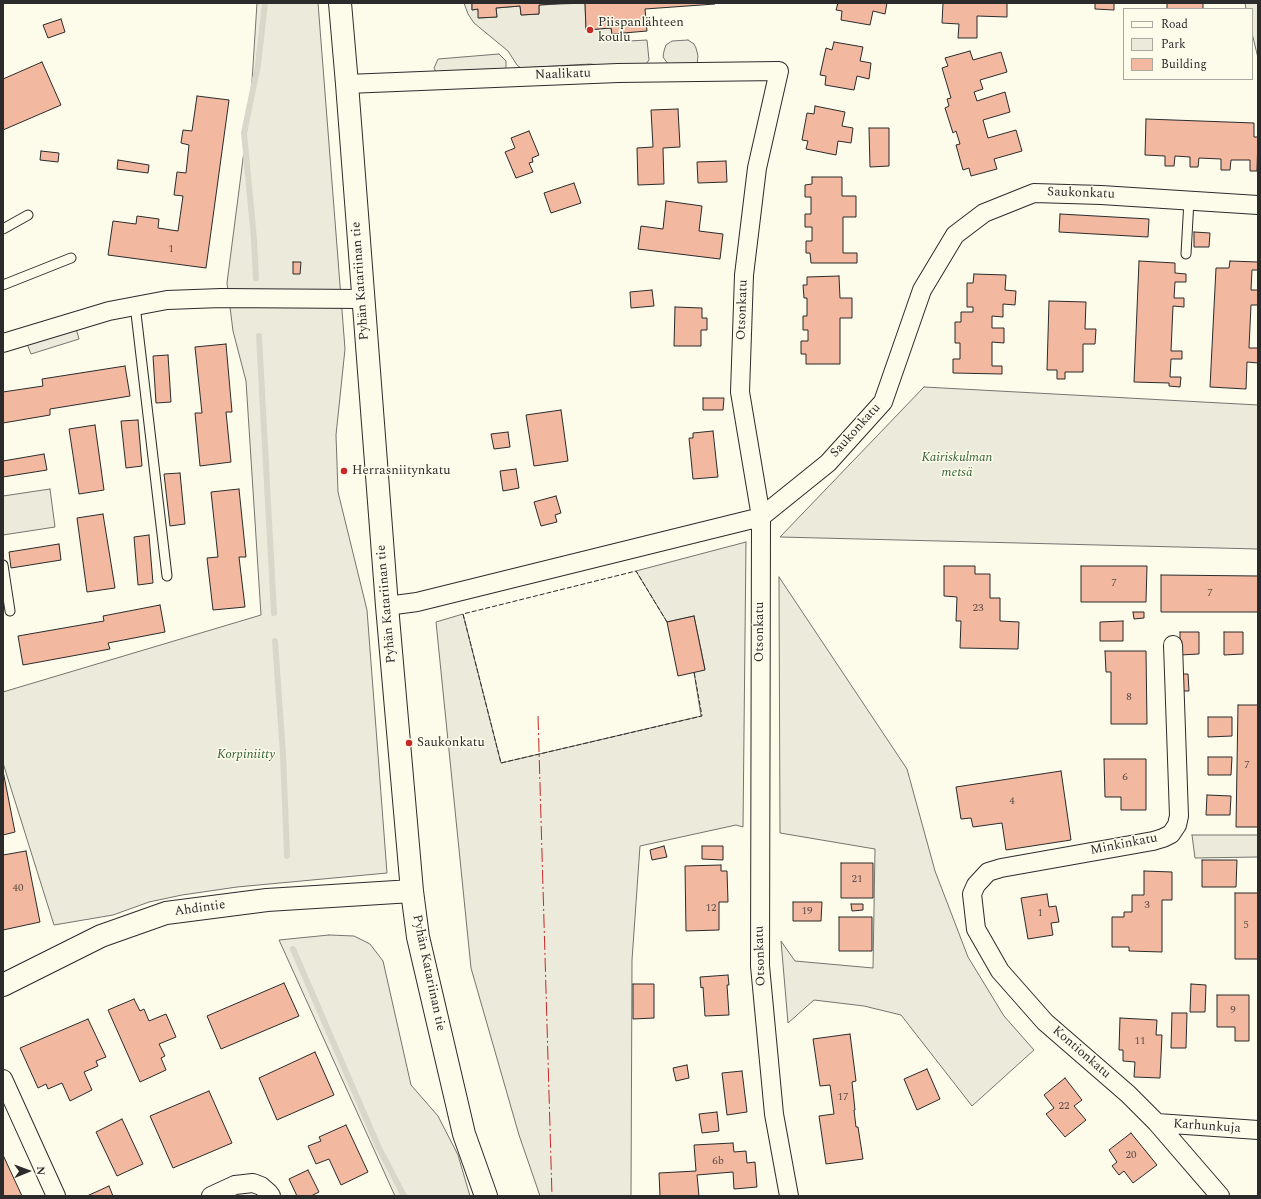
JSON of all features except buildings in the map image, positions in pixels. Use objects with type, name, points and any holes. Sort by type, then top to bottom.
[{"type":"street","name":"Pyhän Katariinan tie","points":[[340,3],[386,606],[412,891],[418,937],[464,1134],[486,1196]]},
{"type":"street","name":"Naalikatu","points":[[347,84],[618,73],[779,71]]},
{"type":"street","name":"Otsonkatu","points":[[779,71],[757,168],[744,275],[740,392],[761,517],[760,966],[774,1114],[789,1196]]},
{"type":"street","name":"Saukonkatu","points":[[386,606],[417,602],[761,517],[828,463],[883,402],[922,290],[955,236],[984,213],[1034,193],[1101,195],[1258,205]]},
{"type":"street","points":[[3,343],[109,311],[167,300],[221,298],[362,299]]},
{"type":"street","name":"Minkinkatu","points":[[972,894],[976,885],[988,872],[1001,868],[1153,841],[1171,834],[1179,816],[1173,645]]},
{"type":"street","name":"Ahdintie","points":[[3,985],[101,936],[166,913],[267,900],[412,891]]},
{"type":"street","name":"Kontionkatu","points":[[972,894],[976,928],[1000,971],[1045,1022],[1128,1094],[1157,1123],[1220,1196]]},
{"type":"street","points":[[3,1079],[56,1196]]},
{"type":"street","name":"Karhunkuja","points":[[1157,1123],[1258,1130]]},
{"type":"street","points":[[210,1196],[235,1185],[253,1183],[261,1186],[271,1196]]},
{"type":"lane","points":[[1186,254],[1190,200]]},
{"type":"lane","points":[[3,229],[28,215]]},
{"type":"lane","points":[[3,285],[71,258]]},
{"type":"lane","points":[[135,306],[167,576]]},
{"type":"lane","points":[[3,565],[10,611]]},
{"type":"green space","name":"Korpiniitty","points":[[257,3],[318,3],[345,349],[336,435],[338,492],[367,610],[387,873],[237,887],[182,895],[149,902],[113,915],[54,925],[3,763],[3,692],[261,615],[246,381],[233,331],[227,283],[251,97]]},
{"type":"green space","points":[[464,3],[472,3],[472,10],[478,9],[479,18],[497,17],[496,8],[520,6],[521,15],[539,14],[539,5],[585,3],[586,30],[611,28],[612,34],[628,33],[629,41],[647,40],[649,60],[645,65],[609,66],[590,64],[521,68],[517,65],[508,51],[474,23],[468,14]]},
{"type":"green space","points":[[1245,3],[1258,3],[1258,58],[1253,37],[1253,8],[1246,8]]},
{"type":"green space","points":[[688,40],[694,44],[696,48],[698,56],[697,65],[668,64],[663,57],[666,45],[672,41]]},
{"type":"green space","points":[[499,54],[506,61],[505,69],[436,72],[434,68],[438,59]]},
{"type":"green space","name":"Kairiskulman metsä","points":[[924,387],[1258,405],[1258,549],[780,537]]},
{"type":"green space","points":[[746,542],[743,827],[736,825],[640,846],[632,960],[631,1196],[540,1196],[519,1135],[471,968],[436,622],[463,614],[501,763],[701,716],[694,672],[705,669],[694,616],[667,622],[636,571]]},
{"type":"green space","points":[[779,577],[907,769],[935,871],[968,957],[1004,1016],[1034,1050],[972,1106],[901,1015],[864,1006],[814,1000],[788,1023],[781,941],[795,961],[873,968],[875,849],[780,833]]},
{"type":"green space","points":[[1192,835],[1258,835],[1258,857],[1195,858]]},
{"type":"green space","points":[[329,935],[354,936],[370,944],[383,961],[411,1085],[438,1116],[458,1155],[470,1196],[395,1196],[279,940]]},
{"type":"shaded area","points":[[74,321],[79,339],[31,354],[24,336]]},
{"type":"shaded area","points":[[50,489],[55,527],[3,535],[3,496]]},
{"type":"waterway","points":[[256,278],[254,239],[244,133],[258,65],[265,3]]},
{"type":"waterway","points":[[259,336],[274,613]]},
{"type":"waterway","points":[[275,641],[283,754],[287,856]]},
{"type":"waterway","points":[[293,949],[378,1146],[404,1196]]},
{"type":"fence","points":[[667,622],[636,571],[463,614],[501,763],[702,716],[694,672]]},
{"type":"power","points":[[538,716],[552,1196]]},
{"type":"place","name":"Piispanlähteen koulu","points":[[590,30]]},
{"type":"place","name":"Herrasniitynkatu","points":[[344,471]]},
{"type":"place","name":"Saukonkatu","points":[[409,743]]}]
